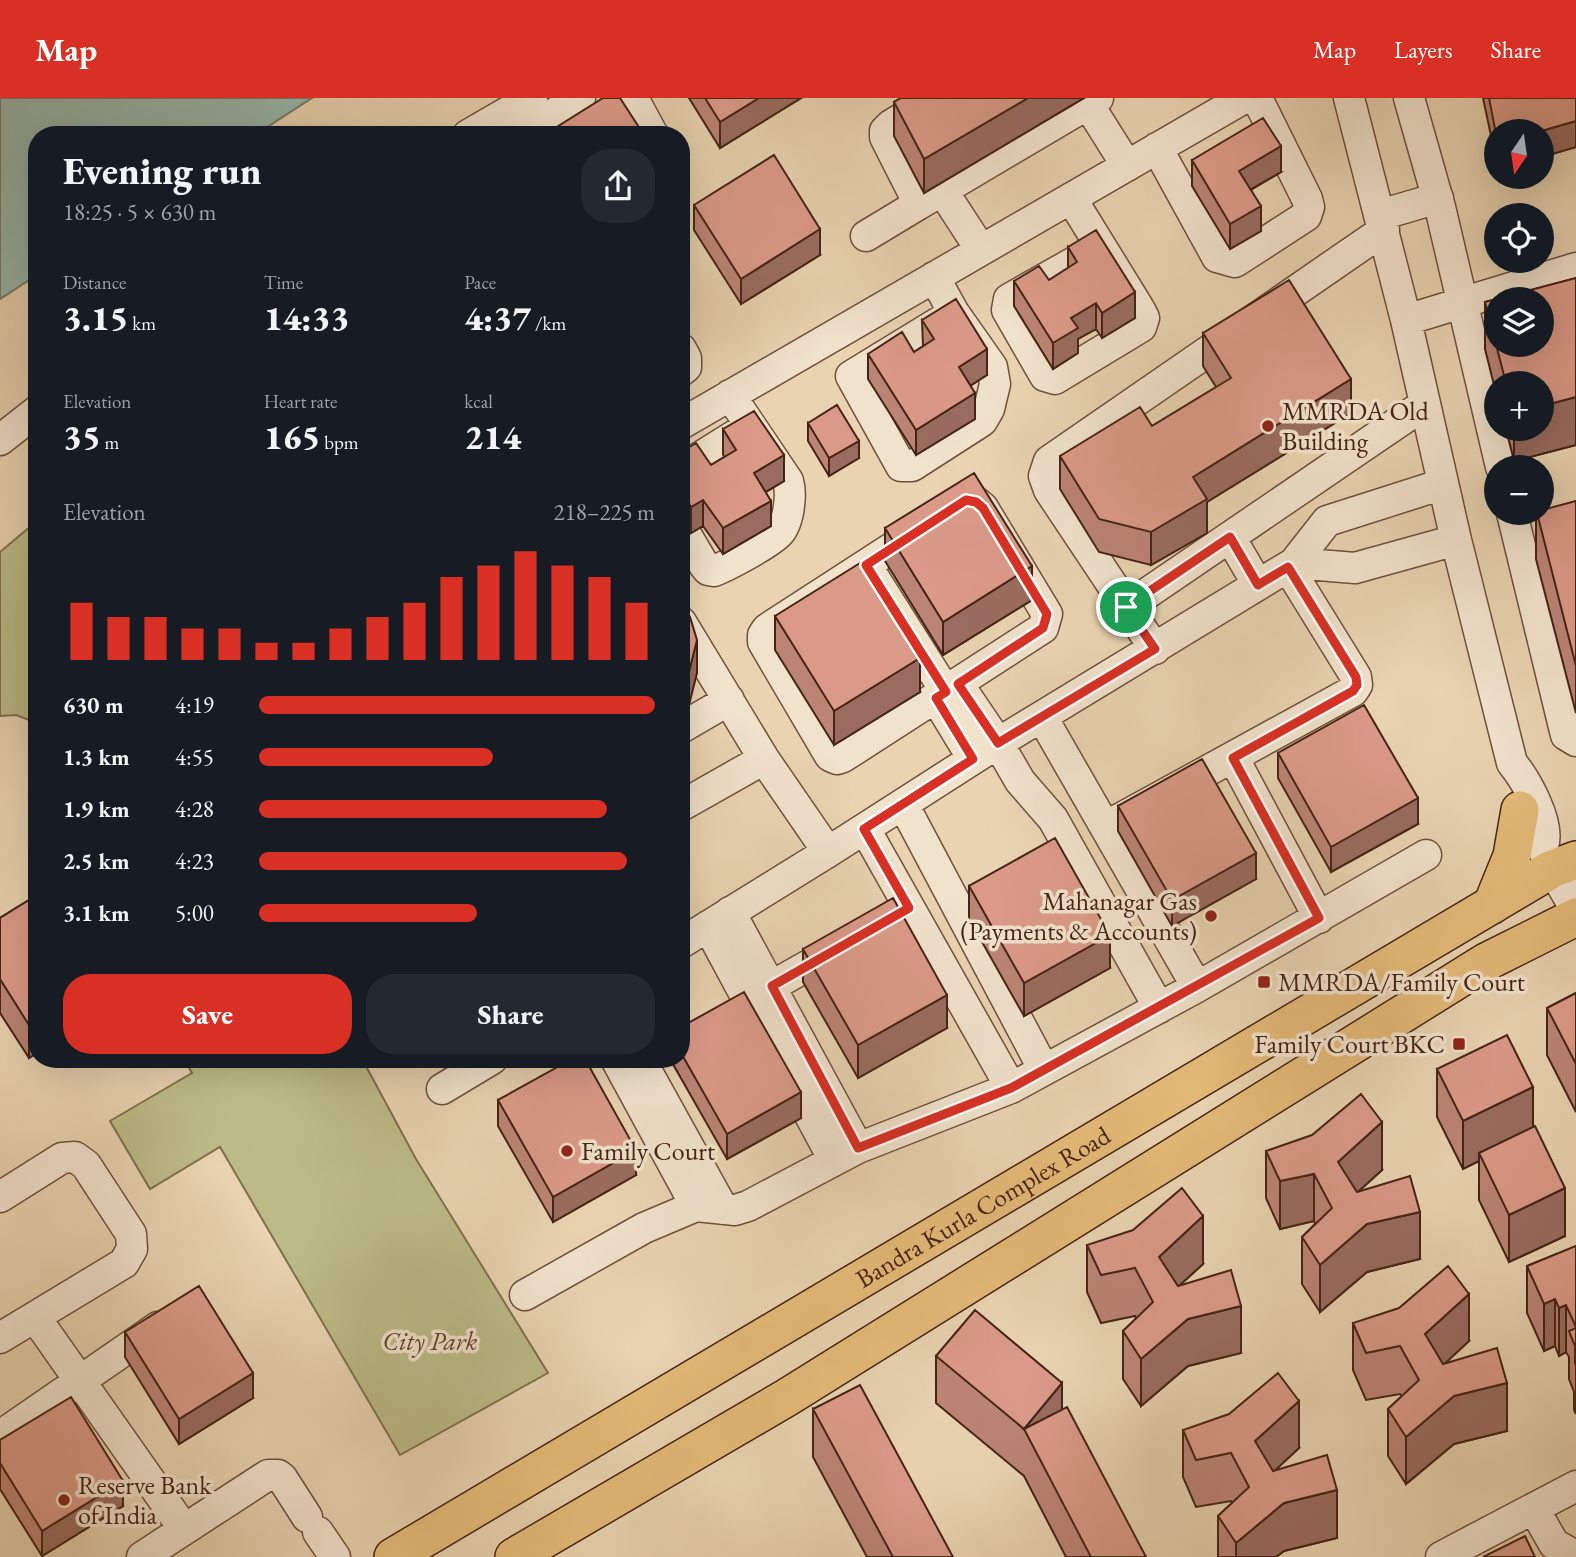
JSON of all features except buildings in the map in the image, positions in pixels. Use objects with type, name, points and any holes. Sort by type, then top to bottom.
[{"type":"main road","points":[[1492,905],[1512,856],[1521,810]]},
{"type":"main road","name":"Bandra Kurla Complex Road","points":[[393,1557],[1492,905],[1557,859]]},
{"type":"main road","name":"Bandra Kurla Complex Road","points":[[514,1557],[786,1398],[1486,962],[1576,917]]},
{"type":"street","points":[[484,126],[532,98]]},
{"type":"street","points":[[533,126],[580,98]]},
{"type":"street","points":[[633,98],[648,126]]},
{"type":"street","points":[[936,98],[891,125],[885,131],[885,137],[931,197],[981,250]]},
{"type":"street","points":[[690,419],[1244,98]]},
{"type":"street","points":[[1157,148],[1190,181],[1217,257],[1235,262],[1306,216],[1309,207],[1307,199],[1261,138],[1257,98]]},
{"type":"street","points":[[1349,98],[1382,222],[1455,540],[1512,763],[1525,778],[1576,910]]},
{"type":"street","points":[[1409,98],[1438,198],[1498,455]]},
{"type":"street","points":[[866,236],[1093,101],[1127,166]]},
{"type":"street","points":[[1071,198],[1140,310],[1143,318],[1141,327],[1055,379],[1045,376],[1007,310],[1009,299],[1101,247]]},
{"type":"street","points":[[1155,649],[1049,489],[1044,476],[1049,461],[1382,222],[1438,198]]},
{"type":"street","points":[[1406,320],[1576,268]]},
{"type":"street","points":[[934,277],[954,313],[992,367],[995,384],[989,410],[982,421],[912,466],[901,466],[851,376],[954,313]]},
{"type":"street","points":[[690,541],[708,570],[714,571],[778,535],[781,530],[790,488],[788,481],[730,395]]},
{"type":"street","points":[[1126,607],[1425,404]]},
{"type":"street","points":[[0,440],[28,418]]},
{"type":"street","points":[[690,463],[750,426]]},
{"type":"street","points":[[690,937],[998,743],[1291,565],[1327,521],[1443,484]]},
{"type":"street","points":[[966,500],[976,502],[983,508],[1047,614],[1046,622],[1043,628],[947,691],[837,759],[830,756],[763,642],[763,635],[767,629],[966,500]]},
{"type":"street","points":[[1515,525],[1566,735],[1576,741]]},
{"type":"street","points":[[1230,537],[1258,585]]},
{"type":"street","points":[[1291,565],[1355,568],[1455,540]]},
{"type":"street","points":[[866,565],[947,691],[998,743],[1020,781],[1053,819],[1054,846],[1159,1008]]},
{"type":"street","points":[[1105,827],[1353,691],[1357,685],[1356,677],[1291,565]]},
{"type":"street","points":[[690,637],[764,759],[828,852]]},
{"type":"street","points":[[947,691],[973,759]]},
{"type":"street","points":[[690,723],[729,700]]},
{"type":"street","points":[[1042,717],[1197,987]]},
{"type":"street","points":[[1233,758],[1319,918]]},
{"type":"street","points":[[690,801],[764,759]]},
{"type":"street","points":[[1512,763],[1507,780],[1536,843],[1557,859]]},
{"type":"street","points":[[903,804],[965,893],[1044,1070]]},
{"type":"street","points":[[864,829],[891,923],[1011,1088]]},
{"type":"street","points":[[525,1295],[644,1228],[709,1207],[735,1210],[748,1206],[846,1154],[1011,1088],[1197,987],[1426,855]]},
{"type":"street","points":[[719,919],[770,996],[846,1154]]},
{"type":"street","points":[[770,996],[891,923]]},
{"type":"street","points":[[442,1089],[477,1068]]},
{"type":"street","points":[[622,1068],[709,1207]]},
{"type":"street","points":[[651,1068],[709,1207]]},
{"type":"street","points":[[0,1197],[62,1158],[75,1157],[86,1165],[131,1234],[132,1250],[124,1263],[0,1338]]},
{"type":"street","points":[[0,1436],[179,1312]]},
{"type":"street","points":[[34,1317],[184,1529]]},
{"type":"street","points":[[142,1557],[268,1475],[278,1475],[335,1557]]},
{"type":"street","points":[[1441,1557],[1576,1486]]},
{"type":"street","points":[[1534,1509],[1554,1544],[1576,1556]]},
{"type":"green space","points":[[28,529],[28,720],[16,715],[0,716],[0,552]]},
{"type":"green space","name":"City Park","points":[[189,1068],[367,1068],[416,1159],[548,1373],[400,1455],[220,1147],[150,1189],[110,1121],[192,1073]]},
{"type":"water","points":[[0,98],[312,98],[269,126],[28,126],[28,281],[0,299]]},
{"type":"place","name":"MMRDA Old Building","points":[[1268,426]]},
{"type":"place","name":"Mahanagar Gas (Payments & Accounts)","points":[[1211,916]]},
{"type":"place","name":"MMRDA/Family Court","points":[[1264,982]]},
{"type":"place","name":"Family Court BKC","points":[[1459,1044]]},
{"type":"place","name":"Family Court","points":[[567,1151]]},
{"type":"place","name":"Reserve Bank of India","points":[[64,1500]]},
{"type":"route","points":[[966,500],[976,502],[983,508],[1047,614],[1043,628],[958,684],[998,743],[1155,649],[1126,607],[1230,537],[1258,585],[1288,567],[1356,677],[1357,685],[1353,691],[1233,758],[1319,918],[1011,1088],[858,1148],[772,986],[909,908],[864,829],[973,759],[936,698],[946,692],[866,565],[966,500]]}]
